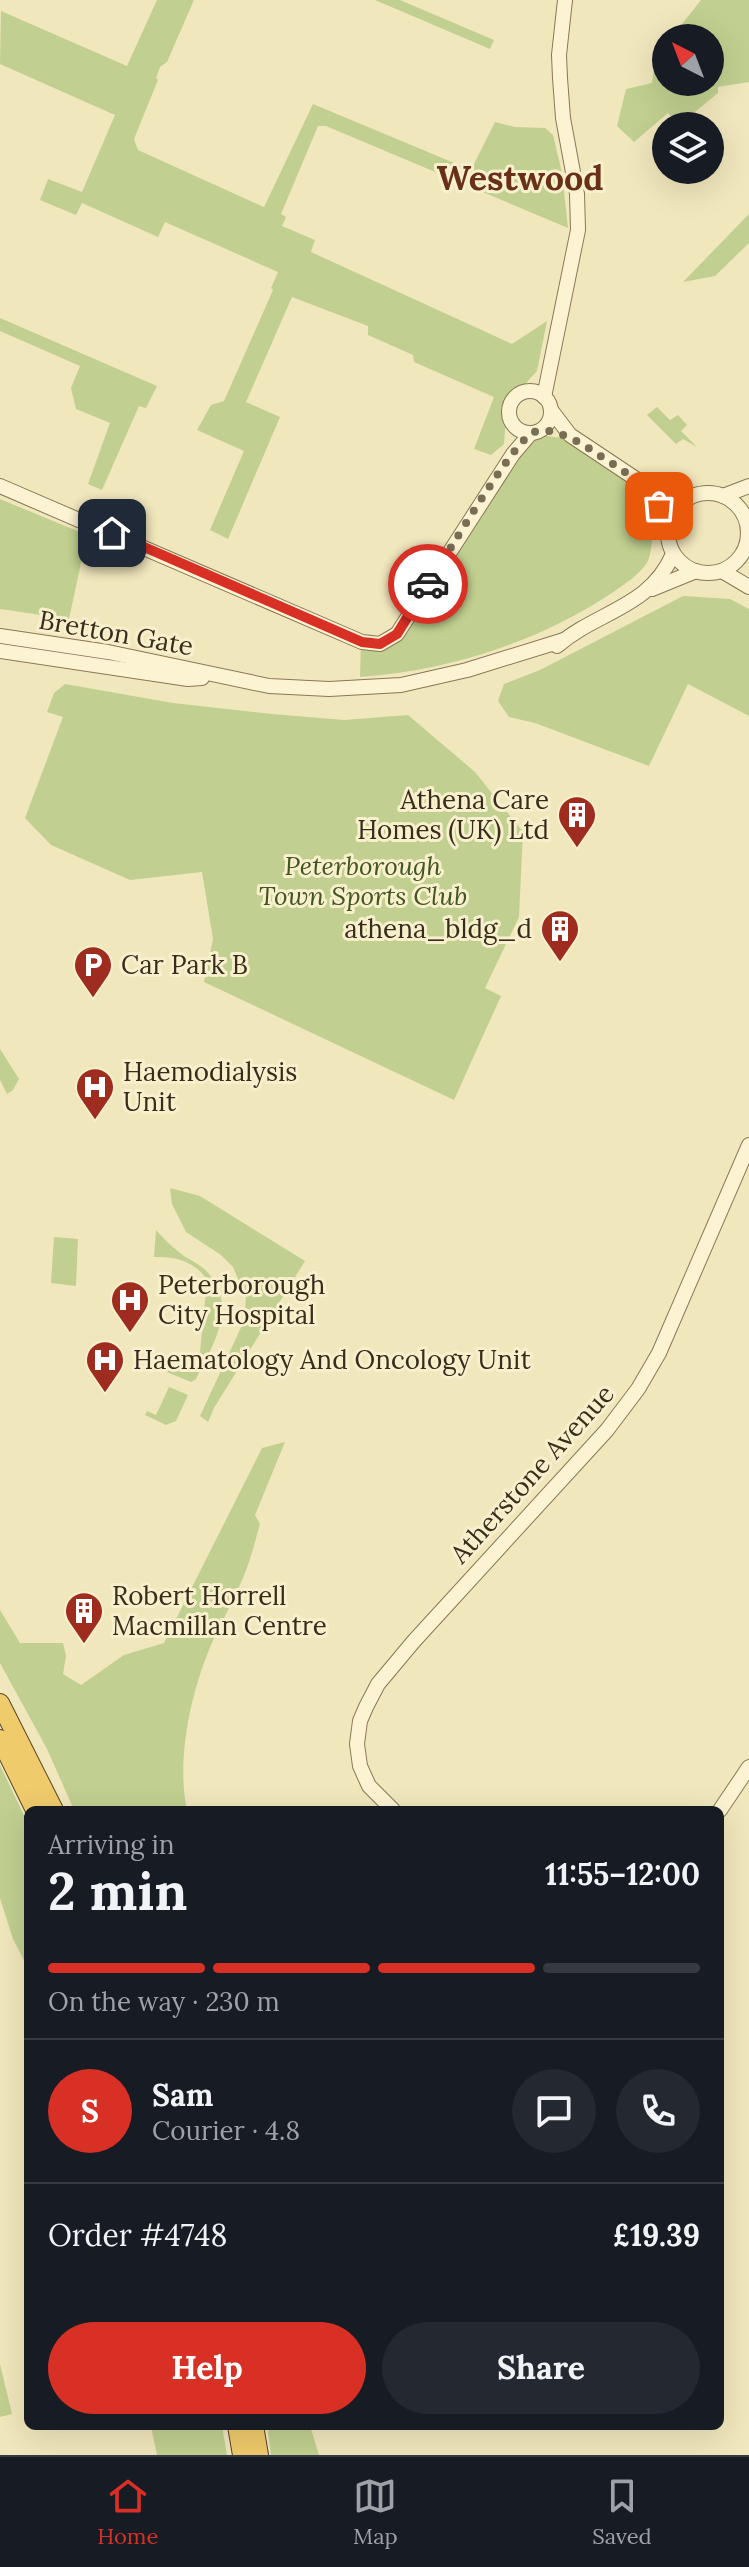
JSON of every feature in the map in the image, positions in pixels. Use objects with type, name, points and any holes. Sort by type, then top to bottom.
[{"type":"highway","points":[[0,1703],[52,1806]]},
{"type":"highway","points":[[0,1739],[33,1806]]},
{"type":"highway","points":[[238,2430],[242,2455]]},
{"type":"highway","points":[[255,2430],[259,2455]]},
{"type":"street","points":[[0,486],[362,642],[380,644],[397,634],[513,454],[548,423],[549,370],[578,230],[577,194],[563,118],[560,78],[559,55],[565,0]]},
{"type":"street","points":[[513,454],[510,406],[517,396],[549,370]]},
{"type":"street","points":[[524,392],[531,392],[547,404],[570,435],[645,485],[665,495],[689,498],[712,494],[723,496],[747,513],[746,558],[712,573],[696,571],[682,564],[673,554],[668,526],[645,485]]},
{"type":"street","points":[[513,424],[518,429],[570,435]]},
{"type":"street","points":[[723,496],[749,486]]},
{"type":"street","points":[[668,526],[675,511],[689,498]]},
{"type":"street","name":"Bretton Gate","points":[[0,636],[108,652],[269,686],[329,689],[415,682],[432,684],[497,670],[553,650],[564,640],[645,592],[664,573],[673,554]]},
{"type":"street","name":"Bretton Gate","points":[[645,592],[696,571]]},
{"type":"street","points":[[722,571],[749,587]]},
{"type":"street","name":"Bretton Gate","points":[[0,651],[188,679],[223,678]]},
{"type":"street","name":"Atherstone Avenue","points":[[389,1806],[369,1786],[360,1766],[357,1744],[360,1721],[378,1684],[612,1424],[638,1389],[659,1353],[749,1145]]},
{"type":"street","points":[[723,1806],[749,1767]]},
{"type":"green space","points":[[157,0],[194,0],[167,62],[160,67],[158,80],[134,139],[138,150],[264,207],[313,104],[471,170],[495,122],[515,127],[545,128],[553,135],[562,173],[568,228],[326,126],[318,126],[281,214],[286,217],[282,226],[315,240],[311,252],[512,344],[547,321],[537,371],[507,404],[504,444],[491,455],[474,449],[494,397],[414,362],[413,355],[368,335],[368,326],[292,297],[246,402],[280,417],[228,539],[210,530],[244,451],[197,430],[211,405],[224,401],[278,272],[165,222],[158,237],[82,203],[76,215],[40,200],[48,179],[82,192],[115,115],[0,64],[1,11],[127,66]]},
{"type":"green space","points":[[375,0],[400,0],[494,40],[490,49]]},
{"type":"green space","points":[[701,0],[749,0],[749,82],[724,86],[724,24],[682,24]]},
{"type":"green space","points":[[652,83],[652,96],[714,96],[695,112],[652,112],[652,127],[634,142],[617,126],[626,89]]},
{"type":"green space","points":[[749,214],[749,243],[715,276],[683,282]]},
{"type":"green space","points":[[0,318],[157,386],[146,408],[139,406],[102,490],[88,484],[110,423],[76,409],[71,388],[80,366],[0,331]]},
{"type":"green space","points":[[657,407],[670,420],[678,415],[687,425],[681,431],[697,447],[683,439],[676,444],[647,415]]},
{"type":"green space","points":[[540,435],[568,439],[635,484],[655,506],[651,550],[645,566],[626,583],[584,610],[523,640],[459,661],[360,677],[361,643],[381,647],[502,478]]},
{"type":"green space","points":[[0,499],[87,535],[69,619],[0,609]]},
{"type":"green space","points":[[683,596],[730,599],[749,609],[749,716],[688,684],[649,766],[535,723],[509,717],[498,701],[504,684],[540,670]]},
{"type":"green space","name":"Peterborough Town Sports Club","points":[[65,684],[173,703],[272,714],[344,720],[408,715],[475,772],[523,832],[519,917],[485,988],[501,996],[454,1100],[204,982],[213,939],[202,872],[130,880],[51,845],[25,818],[63,717],[47,712],[54,693]]},
{"type":"green space","points":[[0,1049],[19,1079],[7,1094],[0,1080]]},
{"type":"green space","points":[[170,1188],[200,1196],[305,1261],[208,1422],[200,1416],[244,1321],[246,1298],[233,1267],[221,1255],[186,1232],[172,1204]]},
{"type":"green space","points":[[156,1230],[176,1250],[207,1271],[221,1300],[222,1313],[215,1340],[196,1379],[191,1382],[164,1371],[168,1363],[181,1370],[186,1361],[193,1364],[200,1352],[207,1280],[197,1268],[184,1261],[154,1257]]},
{"type":"green space","points":[[54,1237],[78,1239],[76,1286],[51,1283]]},
{"type":"green space","points":[[169,1387],[188,1395],[176,1421],[166,1425],[145,1415],[147,1411],[156,1415]]},
{"type":"green space","points":[[285,1442],[255,1515],[260,1524],[246,1572],[211,1645],[197,1684],[184,1748],[186,1806],[72,1806],[47,1749],[0,1663],[0,1610],[20,1643],[63,1643],[66,1656],[63,1674],[81,1685],[124,1655],[164,1643],[262,1448]]},
{"type":"green space","points":[[0,1765],[24,1816],[24,1960],[13,1939],[0,1898]]},
{"type":"green space","points":[[0,2364],[12,2414],[0,2417]]},
{"type":"green space","points":[[152,2430],[223,2430],[227,2455],[157,2455]]},
{"type":"green space","points":[[311,2430],[319,2455],[271,2455],[268,2432]]},
{"type":"way so far","points":[[428,584],[513,454],[531,433],[570,435],[645,485],[659,506]]},
{"type":"place","name":"Athena Care Homes (UK) Ltd","points":[[577,849]]},
{"type":"place","name":"athena_bldg_d","points":[[560,963]]},
{"type":"place","name":"Car Park B","points":[[93,999]]},
{"type":"place","name":"Haemodialysis Unit","points":[[95,1121]]},
{"type":"place","name":"Peterborough City Hospital","points":[[130,1334]]},
{"type":"place","name":"Haematology And Oncology Unit","points":[[105,1394]]},
{"type":"place","name":"Robert Horrell Macmillan Centre","points":[[84,1645]]},
{"type":"district","name":"Westwood","points":[[520,178]]},
{"type":"route","points":[[112,533],[362,642],[380,644],[397,634],[428,584]]}]
